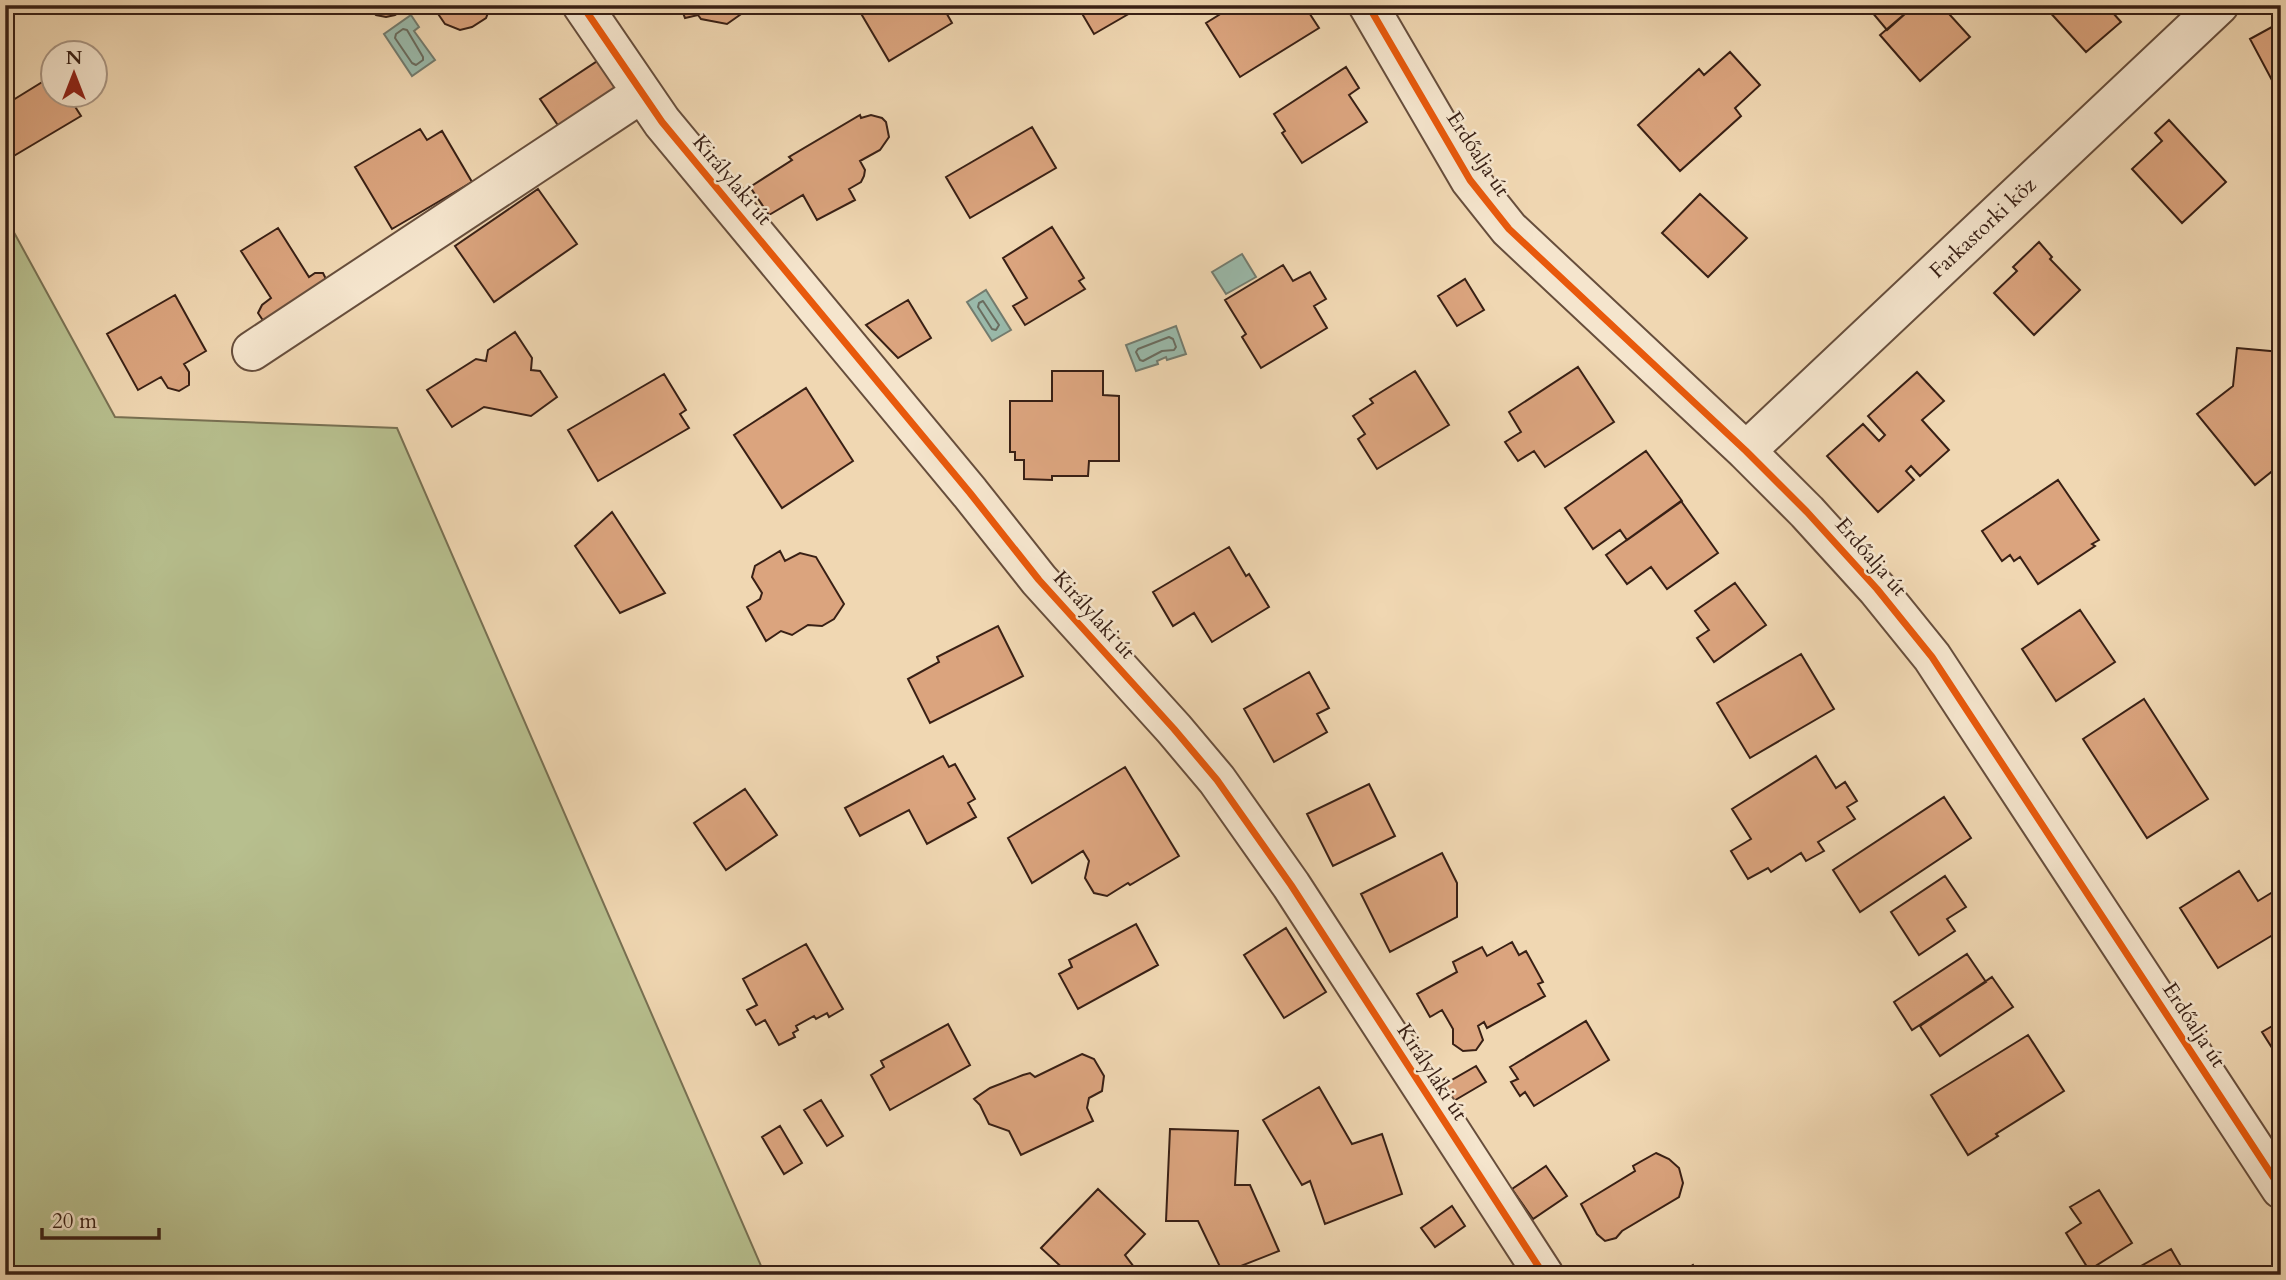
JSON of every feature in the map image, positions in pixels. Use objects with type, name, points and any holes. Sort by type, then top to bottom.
[{"type":"street","name":"Királylaki út","points":[[582,5],[662,122],[962,483],[1039,580],[1217,780],[1292,885],[1544,1275]]},
{"type":"street","name":"Erdőalja út","points":[[1368,5],[1470,180],[1509,229],[1746,451],[1807,512],[1877,589],[1932,657],[2281,1189]]},
{"type":"street","name":"Farkastorki köz","points":[[1746,451],[2219,5]]},
{"type":"street","points":[[252,351],[642,93]]},
{"type":"green space","points":[[5,216],[115,417],[397,428],[765,1275],[5,1275]]},
{"type":"water","points":[[411,15],[419,27],[414,31],[435,60],[412,76],[384,34]]},
{"type":"water","points":[[1242,254],[1256,277],[1226,294],[1212,272]]},
{"type":"water","points":[[986,290],[1011,330],[992,341],[967,302]]},
{"type":"water","points":[[1176,326],[1186,354],[1167,360],[1166,357],[1157,361],[1158,364],[1136,371],[1126,345]]},
{"type":"building","points":[[366,5],[410,5],[395,15],[386,17],[376,15]]},
{"type":"building","points":[[432,5],[491,5],[486,18],[472,27],[460,30],[445,24]]},
{"type":"building","points":[[680,5],[754,5],[727,24],[701,19],[698,15],[685,18]]},
{"type":"building","points":[[856,5],[937,5],[939,9],[943,7],[952,23],[889,61]]},
{"type":"building","points":[[1077,5],[1144,5],[1094,34]]},
{"type":"building","points":[[1235,5],[1304,5],[1319,28],[1240,77],[1206,23]]},
{"type":"building","points":[[1519,5],[1536,5],[1525,13]]},
{"type":"building","points":[[1866,5],[1915,5],[1887,30]]},
{"type":"building","points":[[1915,5],[1941,5],[1970,37],[1920,81],[1880,35]]},
{"type":"building","points":[[2052,5],[2106,5],[2121,22],[2086,52],[2047,9]]},
{"type":"building","points":[[2281,22],[2281,81],[2274,84],[2250,39]]},
{"type":"building","points":[[1730,52],[1760,85],[1735,108],[1741,116],[1680,171],[1638,125],[1699,69],[1704,75]]},
{"type":"building","points":[[602,58],[625,93],[564,134],[540,99]]},
{"type":"building","points":[[1346,67],[1359,88],[1349,95],[1367,122],[1302,163],[1282,133],[1285,131],[1274,114]]},
{"type":"building","points":[[38,85],[38,108],[76,108],[81,116],[12,157],[5,147],[5,105]]},
{"type":"building","points":[[860,115],[861,118],[871,115],[882,118],[886,122],[889,137],[880,150],[860,161],[865,170],[864,176],[861,182],[849,189],[855,200],[817,220],[803,195],[769,215],[750,187],[792,160],[789,157]]},
{"type":"building","points":[[2169,120],[2226,182],[2182,223],[2132,169],[2162,141],[2155,133]]},
{"type":"building","points":[[1032,127],[1056,168],[970,218],[946,177]]},
{"type":"building","points":[[420,129],[427,140],[442,131],[472,182],[392,229],[355,167]]},
{"type":"building","points":[[538,189],[577,244],[494,302],[455,246]]},
{"type":"building","points":[[1700,194],[1747,238],[1708,277],[1662,233]]},
{"type":"building","points":[[1052,227],[1084,278],[1079,281],[1085,289],[1025,325],[1013,306],[1027,298],[1003,258]]},
{"type":"building","points":[[278,228],[309,277],[315,273],[323,273],[328,283],[264,322],[258,313],[262,305],[271,298],[241,251]]},
{"type":"building","points":[[2039,242],[2052,257],[2050,259],[2080,290],[2034,335],[1994,293],[2017,271],[2013,267]]},
{"type":"building","points":[[1283,265],[1293,281],[1310,272],[1326,299],[1314,306],[1327,328],[1261,368],[1242,337],[1246,334],[1225,300]]},
{"type":"building","points":[[1465,279],[1484,310],[1457,326],[1438,296]]},
{"type":"building","points":[[175,295],[206,351],[184,364],[189,372],[189,385],[179,391],[168,388],[161,377],[138,390],[107,334]]},
{"type":"building","points":[[908,300],[931,338],[898,358],[866,325]]},
{"type":"building","points":[[515,332],[532,358],[531,370],[540,371],[557,397],[531,416],[484,407],[452,427],[427,390],[476,359],[486,361],[488,350]]},
{"type":"building","points":[[2237,348],[2281,352],[2281,464],[2255,485],[2197,414],[2233,386]]},
{"type":"building","points":[[1578,367],[1614,422],[1545,467],[1534,451],[1518,461],[1505,442],[1521,432],[1509,412]]},
{"type":"building","points":[[1052,371],[1103,371],[1103,395],[1119,396],[1119,461],[1089,461],[1088,476],[1052,476],[1052,480],[1024,479],[1024,460],[1015,460],[1015,452],[1010,452],[1010,401],[1052,401]]},
{"type":"building","points":[[1415,371],[1449,425],[1377,469],[1358,439],[1365,434],[1353,416],[1373,403],[1370,399]]},
{"type":"building","points":[[1917,372],[1944,401],[1922,420],[1949,450],[1920,476],[1911,466],[1906,471],[1914,480],[1878,512],[1827,456],[1863,424],[1879,441],[1885,435],[1868,416]]},
{"type":"building","points":[[664,374],[686,410],[680,414],[689,428],[598,481],[568,430]]},
{"type":"building","points":[[806,388],[853,461],[782,508],[734,435]]},
{"type":"building","points":[[1646,451],[1682,501],[1627,540],[1620,530],[1593,549],[1565,508]]},
{"type":"building","points":[[2058,480],[2099,540],[2092,544],[2095,546],[2038,584],[2020,557],[2014,561],[2010,555],[2002,561],[1982,531]]},
{"type":"building","points":[[1681,501],[1718,553],[1667,589],[1651,567],[1627,584],[1606,555]]},
{"type":"building","points":[[612,512],[665,593],[620,613],[575,546]]},
{"type":"building","points":[[1229,547],[1269,607],[1212,642],[1194,613],[1173,626],[1153,592]]},
{"type":"building","points":[[780,551],[785,561],[800,553],[816,557],[844,604],[834,619],[822,626],[808,625],[792,635],[781,631],[766,641],[747,607],[760,599],[762,593],[752,577],[755,566]]},
{"type":"building","points":[[1735,583],[1766,625],[1714,662],[1697,638],[1709,630],[1695,611]]},
{"type":"building","points":[[2080,610],[2115,662],[2056,701],[2022,649]]},
{"type":"building","points":[[998,626],[1023,676],[930,723],[908,679],[939,662],[937,657]]},
{"type":"building","points":[[1801,654],[1834,709],[1750,758],[1717,703]]},
{"type":"building","points":[[1309,672],[1329,708],[1317,714],[1327,732],[1274,762],[1244,709]]},
{"type":"building","points":[[2144,699],[2208,799],[2147,838],[2083,739]]},
{"type":"building","points":[[943,756],[949,767],[955,764],[975,799],[968,803],[976,817],[927,844],[909,810],[860,836],[845,808]]},
{"type":"building","points":[[1816,756],[1836,788],[1845,782],[1857,801],[1847,807],[1855,819],[1818,842],[1824,851],[1806,861],[1801,853],[1771,872],[1768,868],[1748,879],[1731,851],[1751,839],[1732,809]]},
{"type":"building","points":[[1125,767],[1179,856],[1107,896],[1094,893],[1085,878],[1089,861],[1083,851],[1032,883],[1008,838]]},
{"type":"building","points":[[1369,784],[1395,836],[1333,866],[1307,814]]},
{"type":"building","points":[[745,789],[777,835],[726,870],[694,823]]},
{"type":"building","points":[[1944,797],[1971,838],[1860,912],[1833,870]]},
{"type":"building","points":[[1442,853],[1457,883],[1457,917],[1390,952],[1361,894]]},
{"type":"building","points":[[2239,871],[2258,901],[2281,887],[2281,930],[2218,968],[2180,908]]},
{"type":"building","points":[[1945,876],[1966,907],[1947,919],[1955,931],[1919,955],[1891,912]]},
{"type":"building","points":[[1136,924],[1158,965],[1078,1009],[1059,974],[1072,967],[1069,960]]},
{"type":"building","points":[[1286,928],[1326,992],[1284,1018],[1244,955]]},
{"type":"building","points":[[1512,942],[1519,955],[1526,951],[1543,982],[1538,984],[1545,996],[1487,1028],[1484,1022],[1478,1026],[1483,1040],[1476,1050],[1463,1051],[1453,1044],[1453,1029],[1442,1010],[1430,1017],[1417,994],[1457,972],[1453,962],[1482,947],[1487,956]]},
{"type":"building","points":[[806,944],[843,1009],[829,1017],[827,1013],[816,1019],[814,1016],[796,1026],[798,1030],[793,1033],[795,1037],[779,1045],[765,1020],[756,1025],[747,1010],[757,1005],[743,979]]},
{"type":"building","points":[[1967,954],[1986,982],[1912,1030],[1894,1002]]},
{"type":"building","points":[[1992,977],[2013,1007],[1940,1056],[1920,1026]]},
{"type":"building","points":[[1586,1021],[1609,1060],[1534,1106],[1525,1092],[1520,1096],[1511,1082],[1518,1079],[1510,1067]]},
{"type":"building","points":[[2281,1021],[2281,1062],[2262,1032]]},
{"type":"building","points":[[948,1024],[970,1065],[890,1110],[871,1075],[884,1067],[881,1061]]},
{"type":"building","points":[[2028,1035],[2064,1091],[1968,1155],[1931,1095]]},
{"type":"building","points":[[1082,1054],[1094,1059],[1104,1076],[1102,1091],[1089,1098],[1087,1108],[1093,1121],[1021,1155],[1009,1131],[989,1124],[974,1099],[990,1088],[1030,1073],[1035,1077]]},
{"type":"building","points":[[1476,1066],[1486,1082],[1452,1102],[1440,1082],[1446,1078],[1448,1082]]},
{"type":"building","points":[[1319,1087],[1352,1144],[1382,1134],[1402,1194],[1325,1224],[1310,1181],[1302,1185],[1263,1120]]},
{"type":"building","points":[[821,1100],[843,1136],[827,1146],[804,1110]]},
{"type":"building","points":[[780,1126],[802,1163],[784,1174],[762,1137]]},
{"type":"building","points":[[1170,1129],[1238,1131],[1235,1185],[1250,1185],[1279,1251],[1223,1273],[1198,1221],[1166,1221]]},
{"type":"building","points":[[1656,1153],[1679,1168],[1683,1183],[1679,1197],[1622,1231],[1616,1238],[1605,1241],[1597,1234],[1581,1204],[1635,1171],[1633,1166]]},
{"type":"building","points":[[1546,1166],[1567,1196],[1533,1219],[1512,1189]]},
{"type":"building","points":[[1098,1189],[1145,1234],[1125,1255],[1140,1275],[1070,1275],[1041,1248]]},
{"type":"building","points":[[2099,1190],[2132,1243],[2089,1270],[2066,1233],[2081,1223],[2070,1207]]},
{"type":"building","points":[[1452,1206],[1465,1226],[1435,1247],[1421,1228]]},
{"type":"building","points":[[2171,1249],[2186,1275],[2125,1275]]},
{"type":"building","points":[[1693,1265],[1699,1275],[1678,1275]]},
{"type":"building","points":[[1020,1268],[1024,1275],[1008,1275]]},
{"type":"cycle path","points":[[582,5],[662,122],[1039,580],[1217,780],[1291,885],[1544,1275]]},
{"type":"cycle path","points":[[1368,5],[1470,180],[1509,229],[1746,451],[1807,512],[1877,589],[1932,657],[2281,1189]]}]
